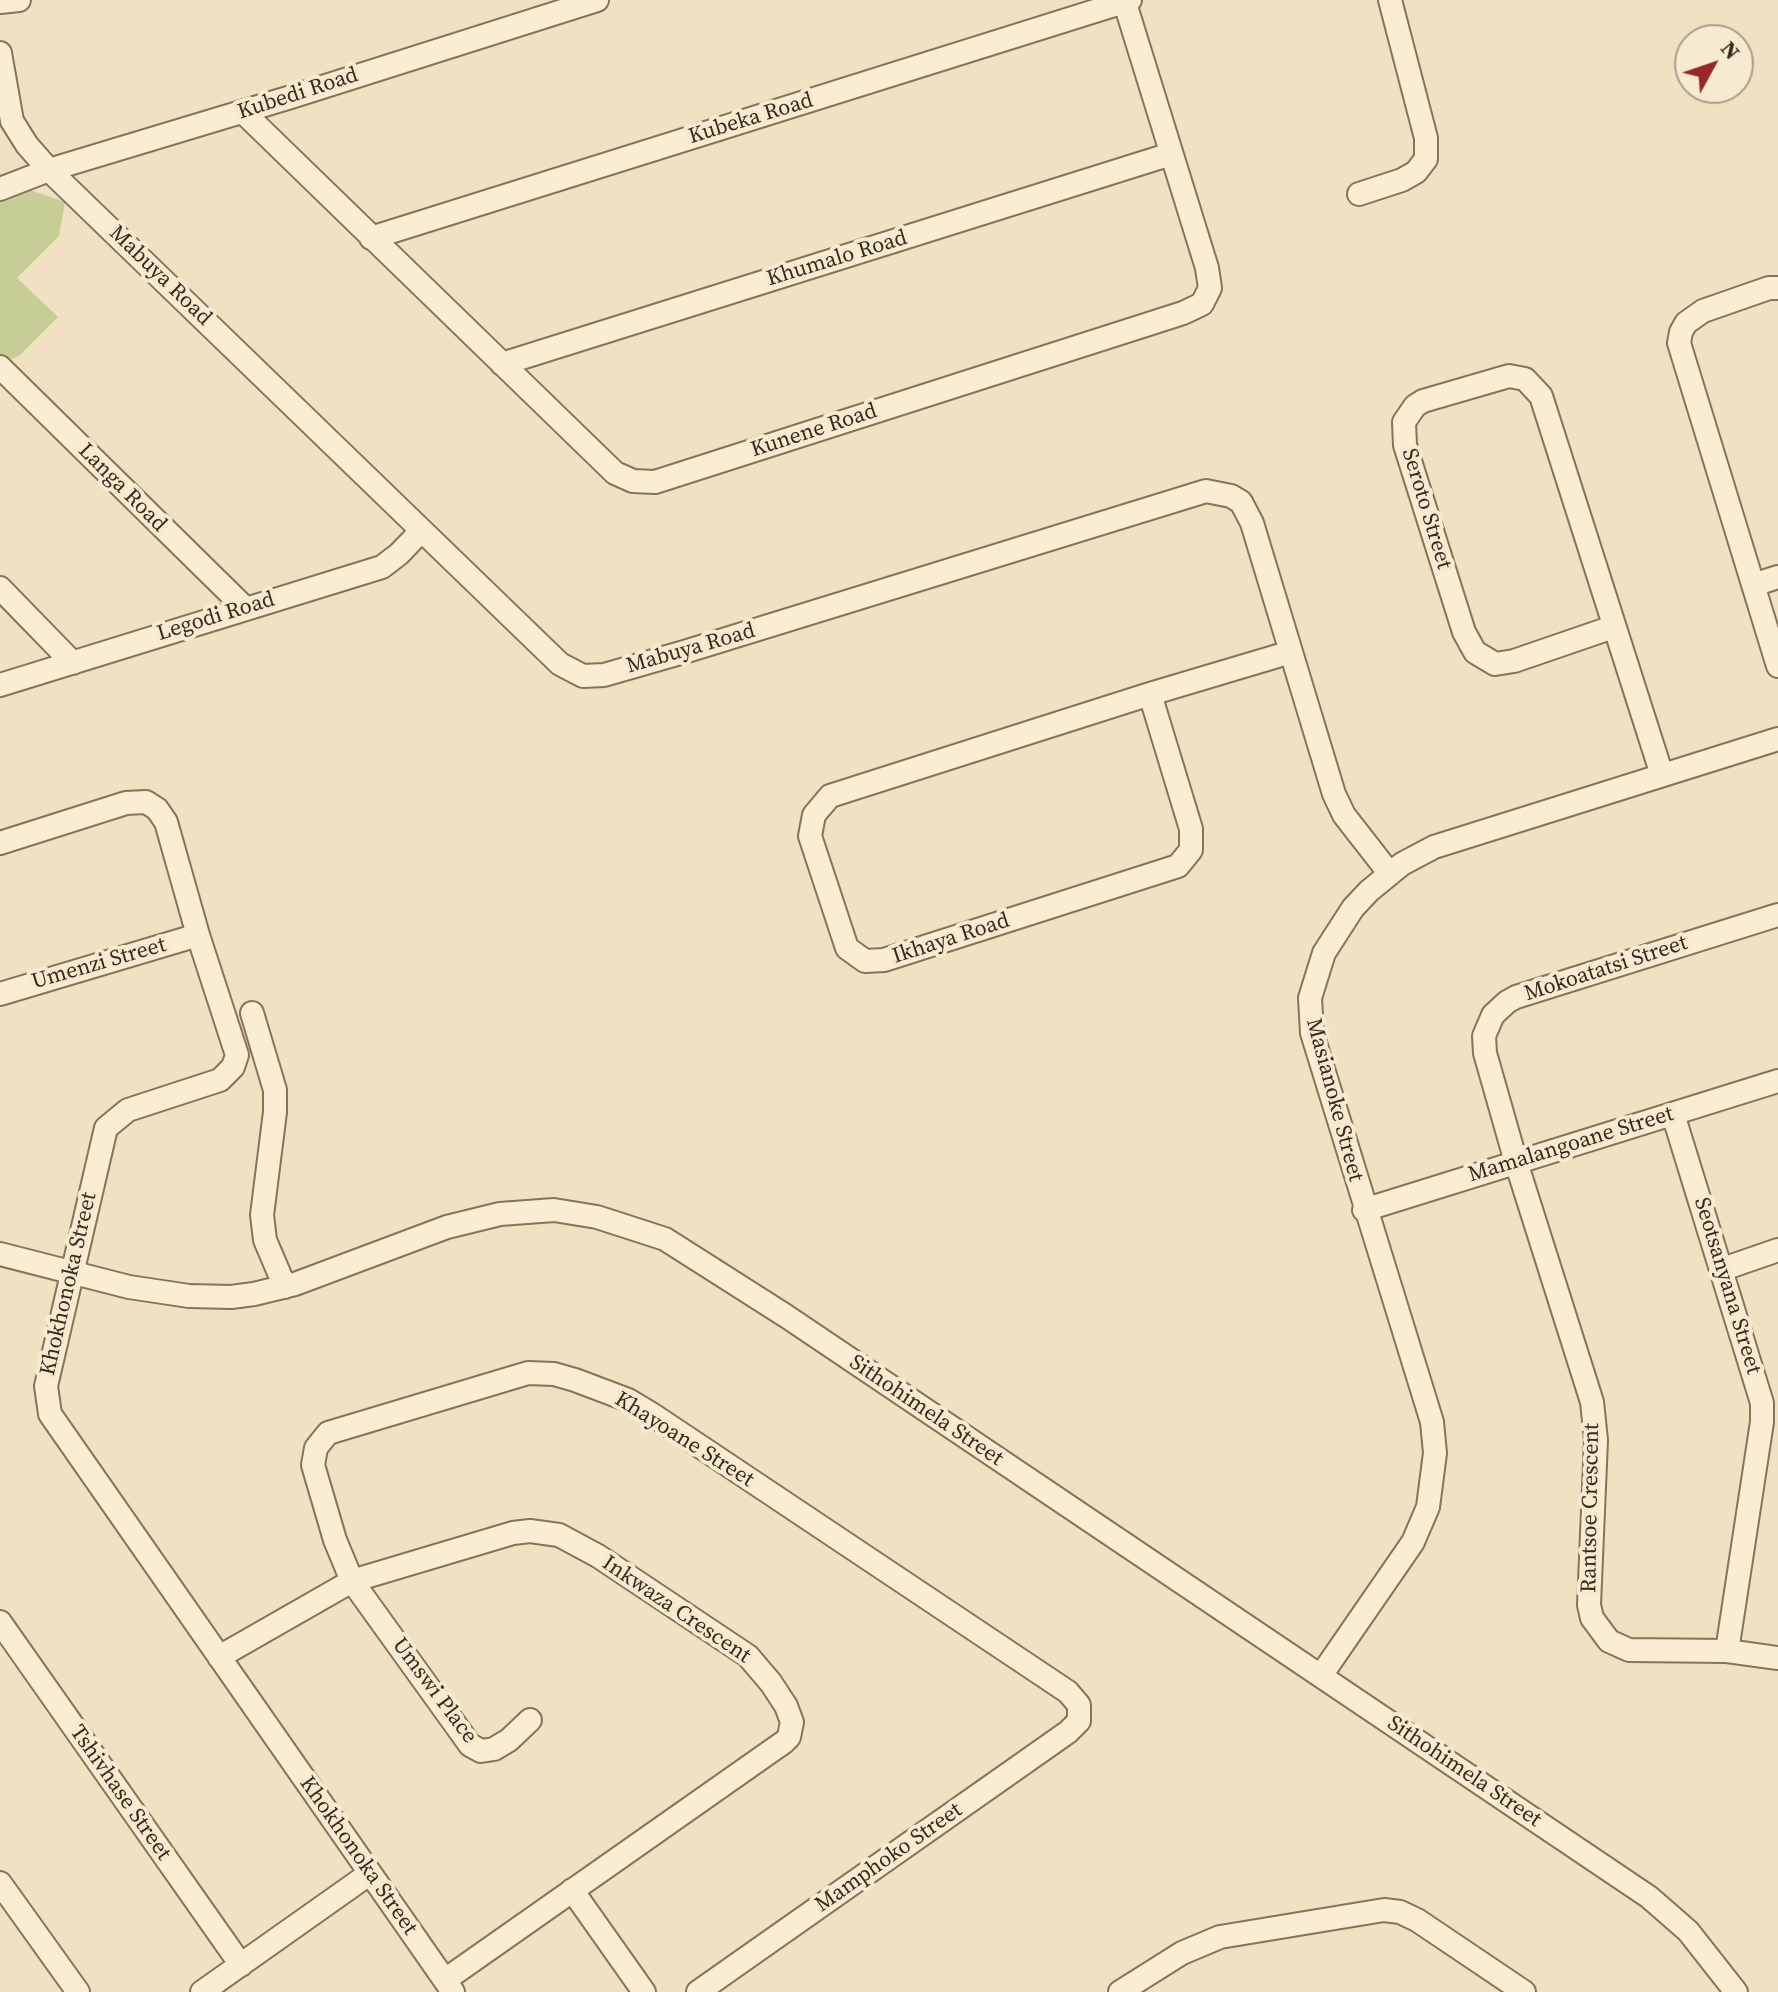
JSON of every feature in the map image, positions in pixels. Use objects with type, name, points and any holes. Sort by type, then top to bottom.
[{"type":"street","points":[[0,2],[19,0]]},
{"type":"street","name":"Kubedi Road","points":[[0,189],[49,170],[597,0]]},
{"type":"street","points":[[1359,194],[1402,180],[1416,172],[1426,159],[1426,138],[1390,0]]},
{"type":"street","name":"Kunene Road","points":[[243,112],[615,473],[633,481],[655,482],[1183,313],[1202,304],[1207,297],[1210,279],[1126,1]]},
{"type":"street","name":"Kubeka Road","points":[[371,238],[1126,1]]},
{"type":"street","name":"Mabuya Road","points":[[0,53],[12,121],[27,145],[49,170],[560,664],[583,676],[593,676],[833,607],[1206,491],[1219,492],[1241,502],[1248,512],[1334,794],[1344,815],[1390,874]]},
{"type":"street","name":"Khumalo Road","points":[[502,364],[1171,154]]},
{"type":"street","points":[[1778,288],[1756,292],[1703,311],[1693,316],[1681,332],[1681,356],[1778,666]]},
{"type":"street","name":"Langa Road","points":[[0,367],[245,608]]},
{"type":"street","name":"Seroto Street","points":[[1613,627],[1514,661],[1495,664],[1475,652],[1464,632],[1405,445],[1404,422],[1415,406],[1509,376],[1517,375],[1533,384],[1547,409],[1662,775]]},
{"type":"street","name":"Legodi Road","points":[[0,685],[382,567],[421,531]]},
{"type":"street","points":[[1753,585],[1778,577]]},
{"type":"street","points":[[0,588],[73,663]]},
{"type":"street","name":"Ikhaya Road","points":[[1150,694],[1191,829],[1191,850],[1178,866],[884,960],[865,961],[847,948],[810,836],[814,815],[830,796],[1150,694],[1291,652]]},
{"type":"street","name":"Masianoke Street","points":[[1322,1674],[1413,1542],[1428,1507],[1435,1469],[1432,1422],[1364,1210],[1312,1033],[1310,998],[1316,972],[1331,939],[1353,908],[1390,874],[1434,847],[1778,739]]},
{"type":"street","name":"Khokhonoka Street","points":[[0,843],[126,803],[146,802],[157,809],[166,822],[198,935],[236,1048],[236,1060],[220,1080],[128,1110],[106,1128],[46,1386],[50,1414],[449,1986]]},
{"type":"street","name":"Mokoatatsi Street","points":[[1516,1162],[1485,1053],[1484,1036],[1499,1008],[1516,997],[1778,915]]},
{"type":"street","name":"Umenzi Street","points":[[0,994],[198,935]]},
{"type":"street","points":[[252,1013],[275,1090],[262,1215],[265,1240],[285,1287]]},
{"type":"street","name":"Mamalangoane Street","points":[[1364,1210],[1778,1081]]},
{"type":"street","name":"Seotsanyana Street","points":[[1673,1114],[1723,1269],[1756,1379],[1762,1410],[1727,1651]]},
{"type":"street","name":"Rantsoe Crescent","points":[[1516,1162],[1592,1402],[1596,1440],[1589,1605],[1592,1618],[1609,1641],[1629,1650],[1727,1651],[1778,1658]]},
{"type":"street","name":"Sithohimela Street","points":[[0,1254],[129,1287],[189,1296],[243,1296],[285,1287],[447,1227],[500,1214],[554,1210],[629,1225],[665,1239],[1322,1674],[1656,1902],[1688,1931],[1736,1992]]},
{"type":"street","points":[[1723,1269],[1778,1250]]},
{"type":"street","name":"Khayoane Street","points":[[352,1581],[335,1540],[313,1465],[314,1452],[322,1439],[344,1427],[539,1371],[628,1400],[653,1415],[1068,1692],[1079,1705],[1079,1721]]},
{"type":"street","name":"Inkwaza Crescent","points":[[219,1657],[352,1581],[513,1533],[530,1531],[559,1535],[598,1556],[748,1656],[771,1683],[792,1722],[789,1737],[784,1742],[572,1890],[449,1986]]},
{"type":"street","name":"Umswi Place","points":[[352,1581],[470,1745],[481,1751],[494,1749],[509,1740],[530,1720]]},
{"type":"street","name":"Tshivhase Street","points":[[0,1622],[241,1965]]},
{"type":"street","name":"Mamphoko Street","points":[[698,1992],[1058,1739],[1079,1721]]},
{"type":"street","points":[[202,1992],[369,1874]]},
{"type":"street","points":[[0,1883],[78,1992]]},
{"type":"street","points":[[572,1890],[644,1992]]},
{"type":"street","points":[[1120,1992],[1182,1953],[1220,1937],[1384,1910],[1400,1912],[1417,1920],[1524,1992]]},
{"type":"green space","points":[[30,190],[65,202],[59,236],[17,278],[58,317],[19,356],[4,361],[0,357],[0,199]]}]
